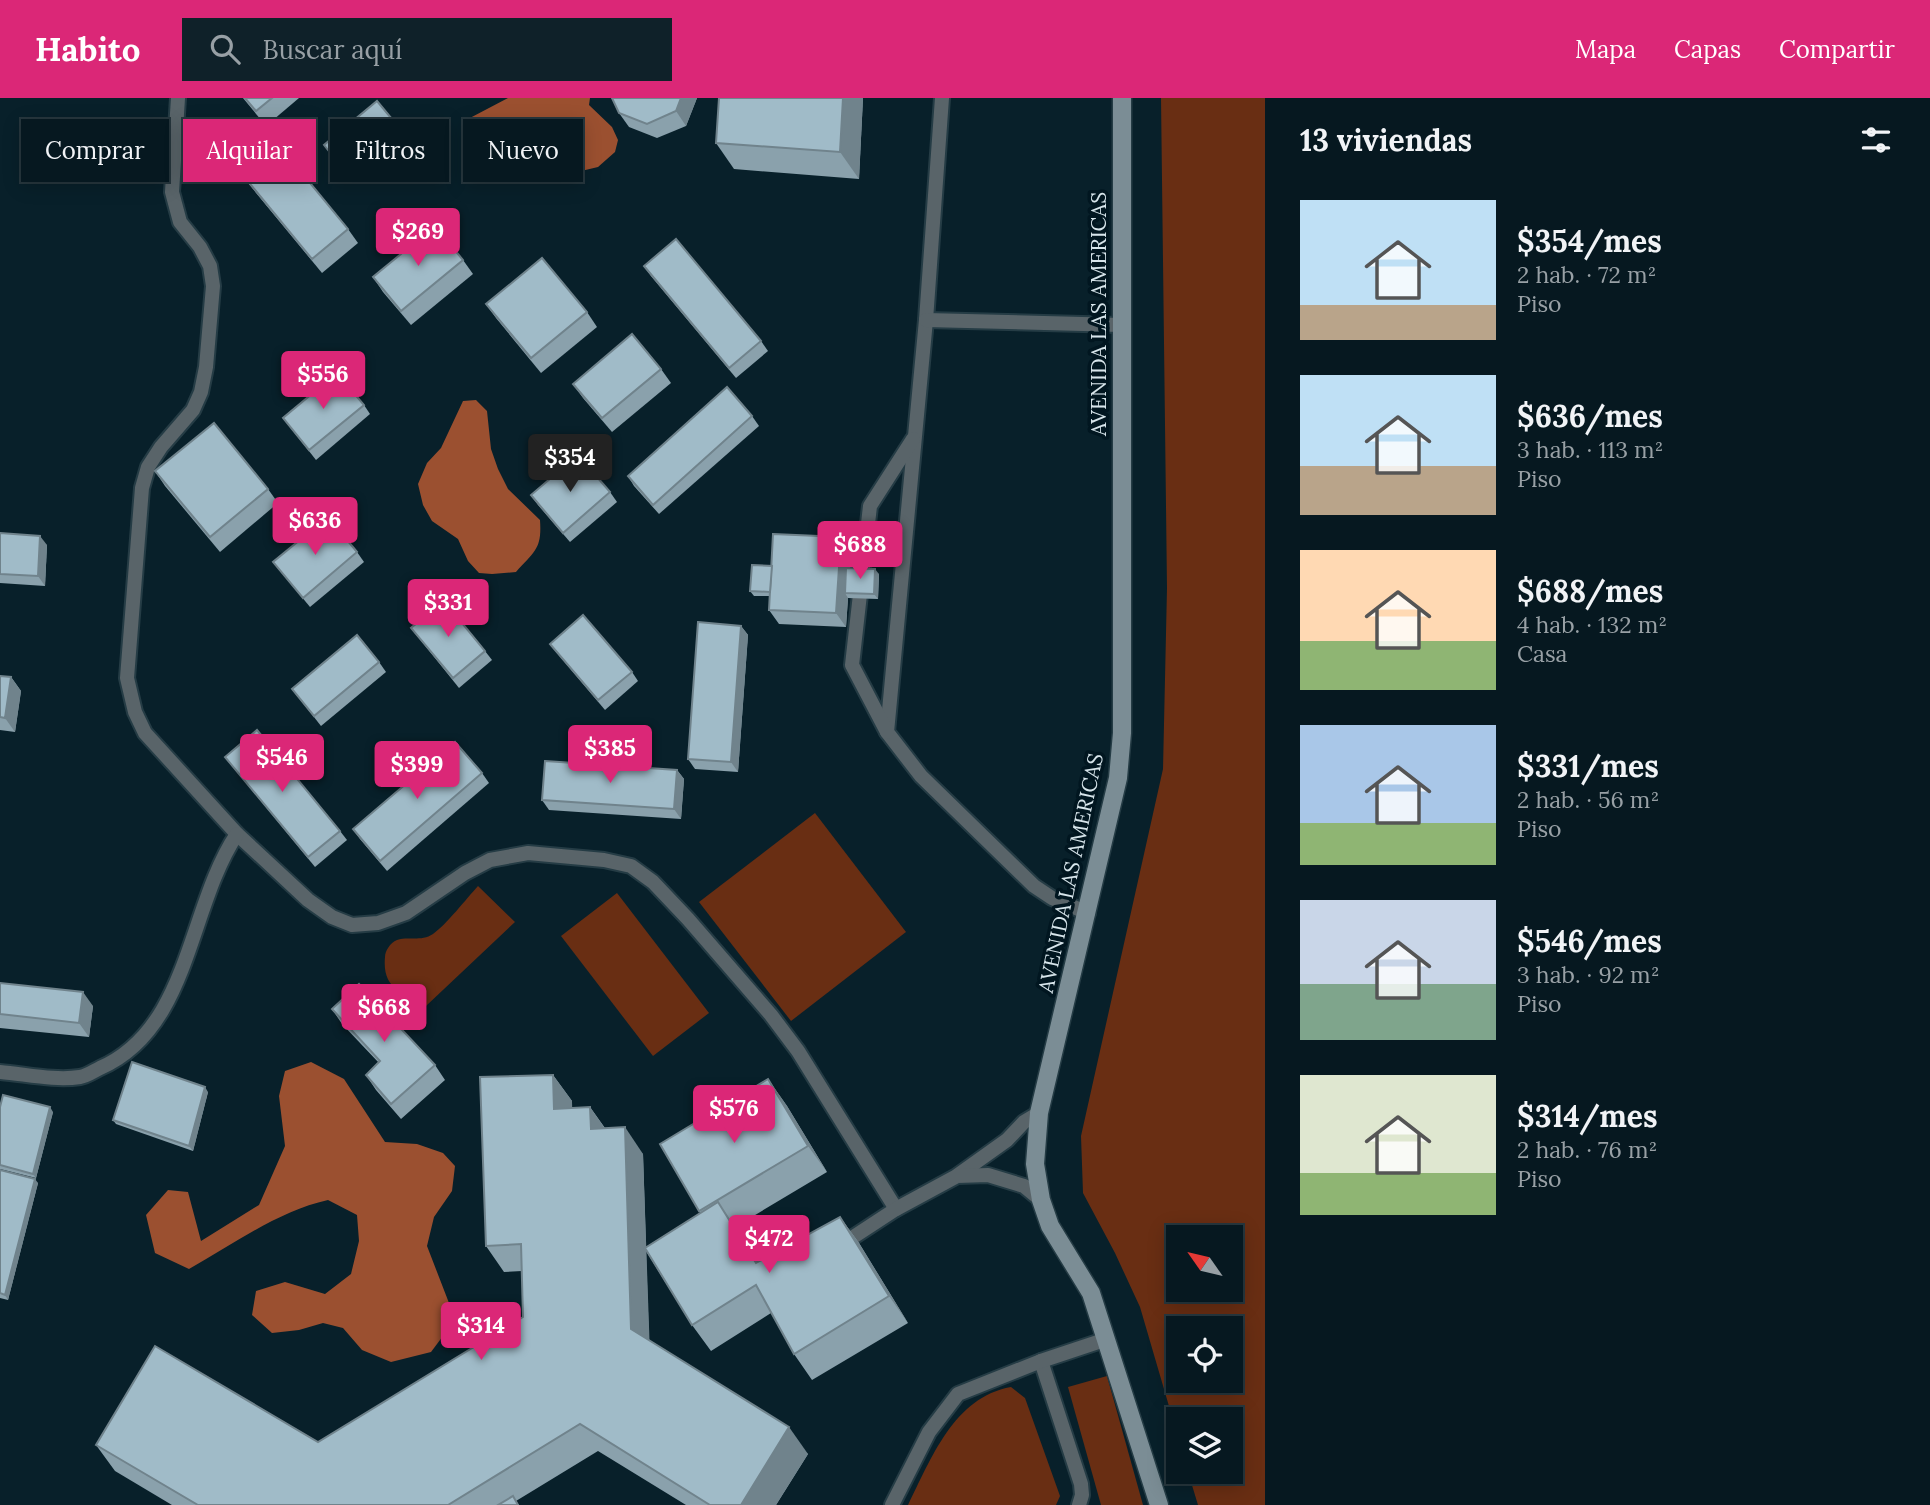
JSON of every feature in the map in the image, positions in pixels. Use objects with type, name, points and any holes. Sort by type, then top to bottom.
[{"type":"street","name":"AVENIDA LAS AMERICAS","points":[[1122,98],[1122,733],[1118,778],[1040,1112],[1035,1164],[1041,1200],[1051,1227],[1091,1293],[1159,1505]]},
{"type":"lane","points":[[178,98],[172,192],[180,222],[200,247],[210,266],[213,286],[206,367],[201,392],[193,410],[161,447],[148,467],[142,488],[127,678],[135,712],[145,733],[237,834],[308,900],[332,917],[352,925],[378,923],[405,913],[465,873],[491,860],[528,853],[604,860],[631,866],[653,882],[688,919],[771,1015],[798,1051],[895,1209]]},
{"type":"lane","points":[[887,732],[926,320],[942,98]]},
{"type":"lane","points":[[926,320],[1121,325]]},
{"type":"lane","points":[[915,435],[870,506],[852,665],[887,732],[920,776],[1034,886],[1052,898],[1088,913]]},
{"type":"lane","points":[[0,1072],[81,1077],[119,1060],[146,1033],[175,987],[222,856],[237,834]]},
{"type":"lane","points":[[825,1255],[895,1209],[957,1176],[1040,1112]]},
{"type":"lane","points":[[957,1176],[988,1175],[1024,1186],[1041,1200]]},
{"type":"lane","points":[[891,1505],[929,1432],[958,1394],[1041,1361],[1107,1339]]},
{"type":"lane","points":[[1041,1361],[1081,1483],[1079,1505]]},
{"type":"shaded area","points":[[508,98],[590,98],[589,105],[612,127],[618,140],[615,152],[598,167],[583,171],[583,119],[468,119]]},
{"type":"shaded area","points":[[1161,98],[1265,98],[1265,1505],[1198,1505],[1192,1484],[1243,1484],[1243,1407],[1169,1407],[1140,1307],[1083,1193],[1081,1136],[1163,769],[1167,588]]},
{"type":"shaded area","points":[[476,400],[487,411],[491,449],[508,489],[540,520],[540,537],[536,549],[516,572],[479,573],[468,561],[458,539],[432,521],[423,505],[418,484],[427,463],[441,448],[463,401]]},
{"type":"shaded area","points":[[815,813],[906,932],[791,1021],[699,902]]},
{"type":"shaded area","points":[[478,886],[515,922],[426,1006],[395,989],[385,968],[385,955],[390,945],[401,939],[424,938],[433,934]]},
{"type":"shaded area","points":[[617,893],[709,1013],[653,1056],[561,936]]},
{"type":"shaded area","points":[[311,1062],[344,1079],[385,1142],[417,1144],[443,1153],[455,1166],[452,1191],[434,1217],[427,1246],[449,1303],[452,1324],[431,1352],[391,1362],[362,1350],[343,1328],[323,1323],[299,1330],[272,1333],[252,1315],[256,1291],[285,1282],[325,1294],[351,1274],[359,1241],[357,1215],[328,1200],[274,1220],[189,1269],[155,1253],[146,1215],[168,1190],[188,1192],[201,1241],[259,1205],[285,1146],[279,1096],[285,1071]]},
{"type":"shaded area","points":[[1107,1376],[1143,1505],[1101,1505],[1068,1387]]},
{"type":"shaded area","points":[[1011,1387],[1025,1398],[1060,1496],[1056,1505],[908,1505],[936,1450],[959,1417],[974,1403],[991,1393]]},
{"type":"building","points":[[245,98],[272,98],[256,111]]},
{"type":"building","points":[[612,98],[681,98],[676,111],[647,124],[619,113]]},
{"type":"building","points":[[719,98],[843,98],[840,152],[716,143]]},
{"type":"building","points":[[377,101],[392,119],[355,119]]},
{"type":"building","points":[[330,140],[330,152],[324,145]]},
{"type":"building","points":[[249,182],[309,182],[348,229],[312,259]]},
{"type":"building","points":[[435,226],[463,260],[401,311],[373,277]]},
{"type":"building","points":[[676,239],[761,341],[729,368],[644,266]]},
{"type":"building","points":[[542,258],[587,312],[531,358],[486,304]]},
{"type":"building","points":[[632,334],[661,369],[602,418],[573,384]]},
{"type":"building","points":[[337,373],[364,405],[309,450],[283,418]]},
{"type":"building","points":[[727,387],[752,416],[653,505],[628,476]]},
{"type":"building","points":[[214,423],[268,489],[210,537],[155,471]]},
{"type":"building","points":[[578,455],[610,492],[563,533],[531,495]]},
{"type":"building","points":[[328,517],[357,552],[303,598],[273,562]]},
{"type":"building","points":[[0,533],[40,536],[38,576],[0,574]]},
{"type":"building","points":[[773,534],[841,537],[836,613],[769,610]]},
{"type":"building","points":[[752,565],[772,566],[770,592],[750,591]]},
{"type":"building","points":[[846,568],[875,569],[874,594],[845,593]]},
{"type":"building","points":[[444,601],[485,651],[453,678],[411,628]]},
{"type":"building","points":[[583,615],[632,672],[598,700],[550,644]]},
{"type":"building","points":[[698,622],[741,626],[731,762],[688,759]]},
{"type":"building","points":[[357,635],[379,662],[314,716],[292,689]]},
{"type":"building","points":[[0,676],[11,677],[5,718],[0,717]]},
{"type":"building","points":[[257,730],[340,831],[308,857],[225,757]]},
{"type":"building","points":[[455,742],[482,773],[380,861],[353,829]]},
{"type":"building","points":[[545,761],[677,770],[674,809],[542,800]]},
{"type":"building","points":[[0,983],[83,992],[79,1023],[0,1014]]},
{"type":"building","points":[[359,984],[435,1065],[391,1104],[366,1075],[380,1061],[332,1009]]},
{"type":"building","points":[[132,1062],[205,1087],[189,1146],[113,1120]]},
{"type":"building","points":[[553,1075],[554,1109],[590,1107],[591,1129],[625,1127],[631,1329],[789,1427],[741,1505],[710,1505],[580,1424],[448,1505],[198,1505],[96,1445],[155,1346],[318,1442],[523,1317],[521,1244],[486,1246],[480,1077]]},
{"type":"building","points":[[768,1079],[808,1146],[699,1211],[660,1144]]},
{"type":"building","points":[[3,1095],[50,1107],[33,1174],[0,1165],[0,1107]]},
{"type":"building","points":[[0,1170],[35,1179],[5,1295],[0,1293]]},
{"type":"building","points":[[718,1202],[756,1263],[840,1217],[889,1296],[794,1354],[756,1285],[692,1325],[645,1248]]},
{"type":"building","points":[[513,1496],[518,1505],[498,1505]]}]
